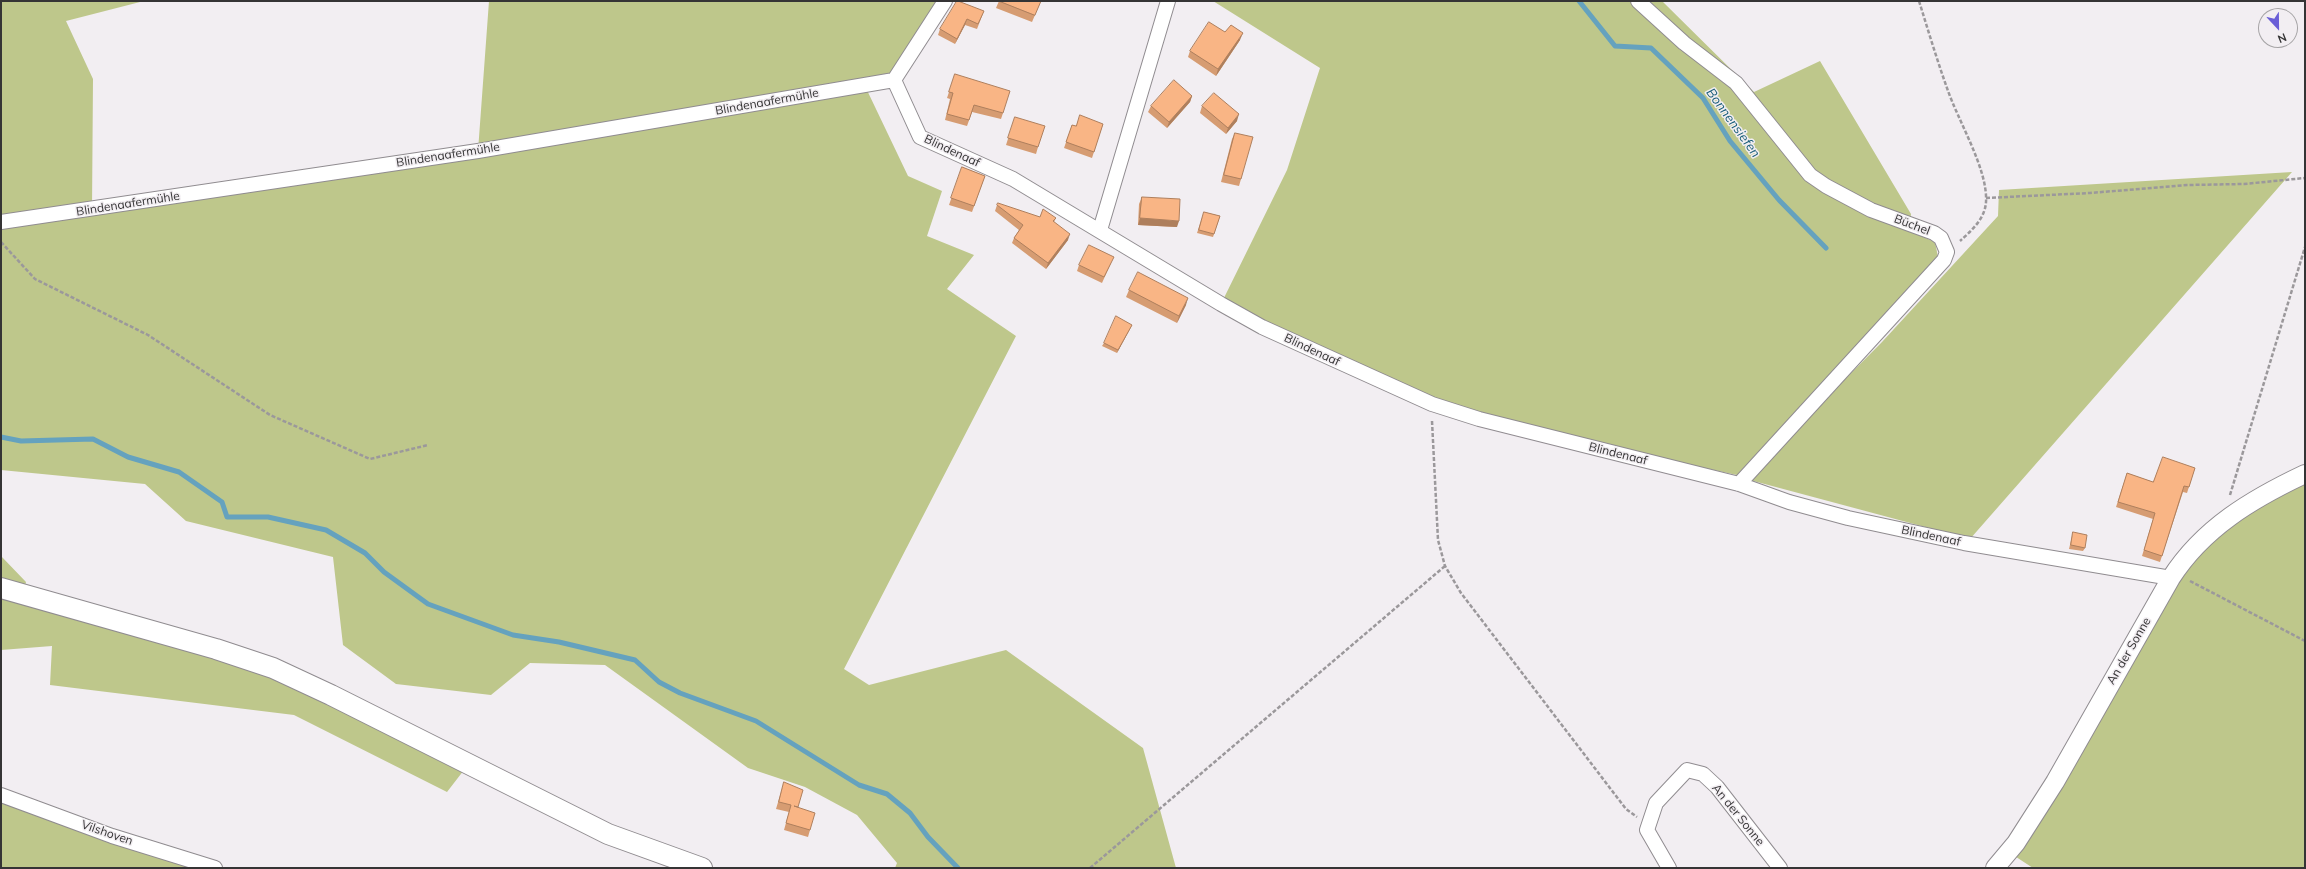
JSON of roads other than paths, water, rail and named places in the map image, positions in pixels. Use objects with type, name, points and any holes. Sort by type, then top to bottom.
[{"type":"main road","points":[[1,588],[216,649],[273,668],[331,695],[608,834],[702,868]]},
{"type":"street","points":[[894,80],[945,1]]},
{"type":"street","points":[[1100,230],[1168,1]]},
{"type":"street","name":"Büchel","points":[[1638,1],[1684,43],[1736,83],[1810,175],[1826,186],[1871,210],[1934,233],[1941,238],[1947,252],[1944,260],[1739,484]]},
{"type":"street","name":"Blindenaafermühle","points":[[1,222],[478,151],[894,80]]},
{"type":"street","name":"Blindenaaf","points":[[894,80],[920,137],[1013,179],[1262,327],[1432,404],[1479,419],[1739,484],[1790,502],[1856,520],[1964,543],[2173,575]]},
{"type":"street","name":"An der Sonne","points":[[1995,868],[2016,843],[2055,782],[2173,575],[2205,535],[2222,521],[2282,485],[2305,474]]},
{"type":"street","name":"An der Sonne","points":[[1669,868],[1648,830],[1656,803],[1687,770],[1703,774],[1717,787],[1780,868]]},
{"type":"street","name":"Vilshoven","points":[[1,795],[112,836],[215,868]]},
{"type":"waterway","name":"Bonnensiefen","points":[[1579,1],[1615,46],[1651,48],[1703,98],[1730,141],[1779,200],[1826,248]]},
{"type":"waterway","points":[[1,437],[21,441],[93,439],[128,457],[179,472],[222,502],[227,517],[268,517],[326,530],[365,553],[384,572],[428,604],[513,635],[559,642],[635,660],[659,682],[680,693],[756,721],[859,785],[887,794],[910,813],[928,837],[958,868]]}]
